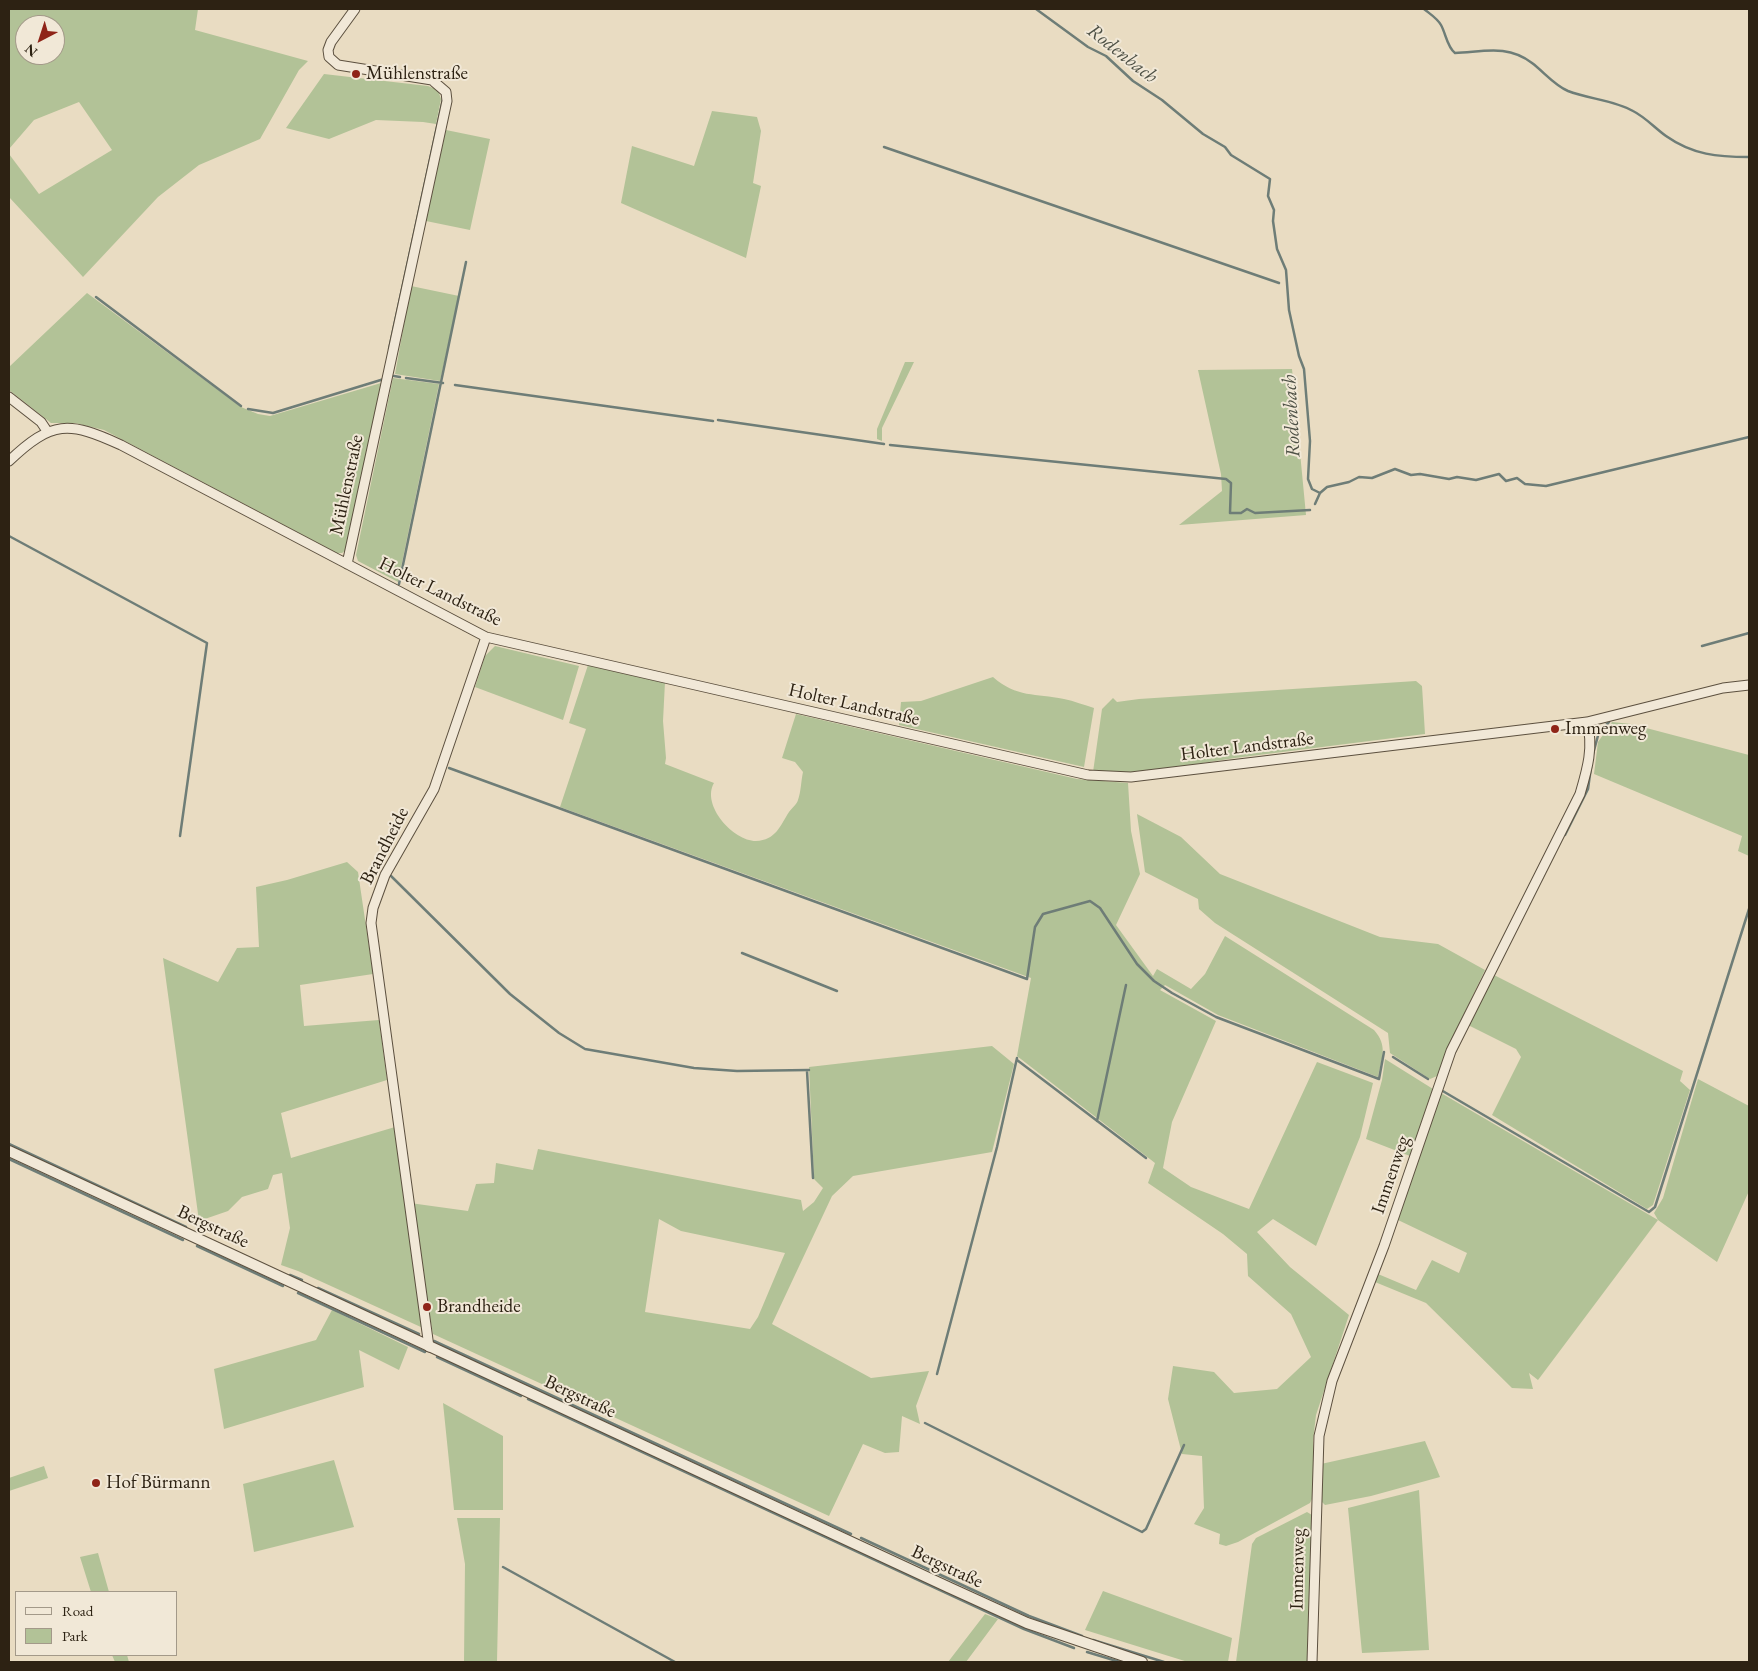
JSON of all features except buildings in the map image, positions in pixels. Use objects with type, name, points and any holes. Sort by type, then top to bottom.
[{"type":"street","name":"Mühlenstraße","points":[[347,564],[447,101],[446,92],[432,80],[338,65],[333,62],[328,50],[331,42],[355,9]]},
{"type":"street","points":[[9,398],[41,422],[47,431]]},
{"type":"street","name":"Holter Landstraße","points":[[9,460],[30,441],[47,431],[74,428],[91,431],[122,445],[486,637],[1088,775],[1131,777],[1587,722],[1722,688],[1749,685]]},
{"type":"street","name":"Brandheide","points":[[429,1347],[371,923],[373,908],[386,875],[434,789],[486,637]]},
{"type":"street","name":"Immenweg","points":[[1312,1662],[1319,1436],[1332,1381],[1384,1246],[1451,1051],[1580,794],[1586,775],[1591,738],[1587,722]]},
{"type":"street","name":"Bergstraße","points":[[9,1151],[429,1347],[1027,1622],[1142,1662]]},
{"type":"green space","points":[[9,9],[198,9],[195,30],[308,61],[299,70],[260,139],[199,165],[158,197],[83,277],[9,197],[9,154],[39,194],[112,150],[79,102],[34,120],[9,149]]},
{"type":"green space","points":[[324,74],[428,86],[438,90],[441,99],[436,124],[376,120],[329,139],[286,128]]},
{"type":"green space","points":[[712,111],[757,117],[761,131],[753,183],[761,186],[746,258],[621,203],[632,146],[694,166]]},
{"type":"green space","points":[[446,130],[490,139],[470,230],[426,221]]},
{"type":"green space","points":[[411,286],[459,296],[440,381],[395,374]]},
{"type":"green space","points":[[87,293],[241,407],[258,414],[270,416],[381,383],[346,550],[342,553],[337,553],[104,430],[75,423],[51,423],[9,390],[9,367]]},
{"type":"green space","points":[[905,362],[914,362],[882,428],[882,441],[877,439],[877,429]]},
{"type":"green space","points":[[1292,369],[1306,515],[1179,525],[1222,491],[1221,474],[1198,370]]},
{"type":"green space","points":[[393,378],[439,384],[398,582],[358,561],[356,555]]},
{"type":"green space","points":[[495,646],[579,666],[563,720],[475,687],[485,656]]},
{"type":"green space","points":[[588,665],[665,682],[663,721],[665,764],[714,783],[711,792],[712,801],[721,820],[738,835],[756,841],[768,838],[777,831],[797,802],[800,794],[803,772],[795,762],[782,758],[796,714],[1077,779],[1128,783],[1131,831],[1140,874],[1116,925],[1153,976],[1157,969],[1191,989],[1205,974],[1225,936],[1374,1030],[1381,1041],[1383,1052],[1378,1077],[1218,1015],[1165,985],[1160,990],[1216,1021],[1172,1122],[1163,1168],[1191,1187],[1249,1209],[1317,1062],[1373,1083],[1360,1137],[1316,1246],[1273,1219],[1257,1232],[1290,1267],[1349,1315],[1316,1415],[1313,1441],[1314,1495],[1310,1503],[1238,1542],[1226,1546],[1219,1544],[1220,1534],[1194,1524],[1204,1508],[1202,1456],[1182,1454],[1168,1399],[1173,1366],[1214,1372],[1234,1393],[1277,1389],[1311,1357],[1291,1314],[1248,1276],[1247,1254],[1223,1234],[1148,1183],[1155,1163],[1017,1056],[1031,978],[560,807],[586,729],[569,723]]},
{"type":"green space","points":[[993,677],[1018,692],[1064,699],[1094,708],[1084,767],[899,725],[901,702],[921,701]]},
{"type":"green space","points":[[1416,681],[1422,686],[1425,734],[1235,758],[1131,774],[1093,772],[1102,709],[1113,698],[1117,702]]},
{"type":"green space","points":[[1612,722],[1631,724],[1749,755],[1749,856],[1738,851],[1742,836],[1594,774],[1598,742]]},
{"type":"green space","points":[[1137,814],[1181,837],[1220,874],[1380,937],[1438,944],[1485,970],[1447,1049],[1437,1076],[1430,1079],[1390,1053],[1388,1033],[1215,923],[1199,909],[1198,899],[1145,872]]},
{"type":"green space","points":[[347,862],[358,872],[373,974],[300,985],[304,1026],[379,1020],[387,1080],[281,1113],[291,1158],[395,1127],[423,1328],[281,1265],[290,1228],[282,1173],[273,1175],[268,1189],[242,1197],[228,1211],[199,1221],[163,958],[218,982],[237,948],[259,947],[256,887]]},
{"type":"green space","points":[[1494,975],[1683,1071],[1680,1081],[1690,1090],[1653,1205],[1647,1209],[1492,1115],[1521,1057],[1516,1049],[1468,1025]]},
{"type":"green space","points":[[992,1046],[1014,1064],[992,1152],[853,1176],[832,1196],[772,1324],[871,1378],[929,1371],[916,1406],[920,1424],[902,1416],[899,1452],[885,1453],[863,1444],[829,1516],[433,1334],[410,1203],[468,1211],[476,1184],[494,1183],[496,1163],[533,1170],[538,1149],[801,1200],[803,1211],[814,1202],[823,1188],[814,1179],[809,1067]],"holes":[[[659,1219],[681,1231],[785,1253],[758,1317],[750,1329],[645,1312]]]},
{"type":"green space","points":[[1385,1059],[1433,1089],[1410,1156],[1366,1139],[1382,1080]]},
{"type":"green space","points":[[1698,1079],[1749,1106],[1749,1191],[1717,1262],[1658,1220],[1654,1213],[1663,1198]]},
{"type":"green space","points":[[1441,1093],[1658,1220],[1538,1380],[1529,1373],[1533,1389],[1512,1388],[1426,1303],[1375,1282],[1378,1274],[1416,1290],[1432,1260],[1459,1273],[1467,1253],[1398,1220]]},
{"type":"green space","points":[[332,1310],[408,1347],[399,1370],[359,1350],[364,1387],[224,1429],[214,1369],[316,1340]]},
{"type":"green space","points":[[443,1403],[503,1436],[503,1510],[454,1510]]},
{"type":"green space","points":[[1425,1441],[1440,1477],[1371,1496],[1325,1505],[1321,1501],[1321,1464]]},
{"type":"green space","points":[[334,1460],[354,1527],[254,1552],[243,1484]]},
{"type":"green space","points":[[44,1466],[48,1478],[9,1491],[9,1478]]},
{"type":"green space","points":[[1419,1490],[1429,1650],[1362,1653],[1348,1508]]},
{"type":"green space","points":[[1307,1512],[1312,1515],[1307,1662],[1236,1662],[1252,1544],[1256,1538]]},
{"type":"green space","points":[[457,1518],[500,1518],[497,1662],[464,1662],[465,1564]]},
{"type":"green space","points":[[98,1553],[109,1591],[91,1591],[80,1557]]},
{"type":"green space","points":[[1103,1591],[1232,1638],[1228,1662],[1188,1662],[1085,1630]]},
{"type":"green space","points":[[985,1614],[998,1619],[966,1662],[948,1662]]},
{"type":"green space","points":[[112,1656],[127,1656],[129,1662],[115,1662]]},
{"type":"waterway","name":"Rodenbach","points":[[1036,9],[1088,47],[1106,56],[1133,81],[1162,100],[1203,134],[1225,147],[1231,155],[1270,179],[1268,196],[1274,210],[1273,221],[1277,249],[1286,270],[1289,310],[1299,356],[1304,369],[1310,441],[1308,479],[1312,489],[1320,493]]},
{"type":"waterway","points":[[1424,9],[1439,23],[1450,47],[1455,53],[1495,50],[1513,53],[1532,63],[1568,91],[1626,107],[1642,116],[1666,136],[1686,147],[1706,154],[1749,157]]},
{"type":"waterway","points":[[389,349],[443,99]]},
{"type":"waterway","points":[[884,147],[1279,283]]},
{"type":"waterway","points":[[399,584],[466,262]]},
{"type":"waterway","points":[[96,297],[241,406]]},
{"type":"waterway","points":[[394,376],[400,377]]},
{"type":"waterway","points":[[406,378],[443,383]]},
{"type":"waterway","points":[[248,409],[273,413],[384,379]]},
{"type":"waterway","points":[[455,385],[713,421]]},
{"type":"waterway","points":[[718,420],[884,444]]},
{"type":"waterway","name":"Rodenbach","points":[[1320,493],[1327,487],[1349,482],[1359,477],[1372,478],[1395,469],[1411,475],[1420,474],[1449,479],[1457,477],[1476,480],[1499,474],[1506,481],[1517,478],[1525,484],[1546,486],[1749,437]]},
{"type":"waterway","points":[[890,445],[1226,479],[1231,483],[1230,513],[1241,513],[1247,509],[1255,513],[1310,510]]},
{"type":"waterway","points":[[1315,504],[1320,493]]},
{"type":"waterway","points":[[9,536],[207,643],[180,836]]},
{"type":"waterway","points":[[1702,646],[1749,633]]},
{"type":"waterway","points":[[1593,754],[1599,732],[1609,722]]},
{"type":"waterway","points":[[1565,835],[1588,789],[1591,767]]},
{"type":"waterway","points":[[449,768],[1027,979],[1035,927],[1043,914],[1090,901],[1100,908],[1137,964],[1154,981],[1216,1017],[1379,1079],[1384,1052]]},
{"type":"waterway","points":[[390,875],[510,994],[559,1033],[585,1049],[694,1068],[737,1071],[809,1070]]},
{"type":"waterway","points":[[1441,1090],[1649,1212],[1655,1207],[1749,909]]},
{"type":"waterway","points":[[742,953],[837,991]]},
{"type":"waterway","points":[[1097,1121],[1126,985]]},
{"type":"waterway","points":[[1393,1057],[1428,1079]]},
{"type":"waterway","points":[[937,1374],[997,1147],[1017,1058]]},
{"type":"waterway","points":[[1017,1060],[1146,1158]]},
{"type":"waterway","points":[[807,1071],[813,1178]]},
{"type":"waterway","points":[[9,1144],[186,1227]]},
{"type":"waterway","points":[[9,1159],[183,1240]]},
{"type":"waterway","points":[[197,1246],[283,1286]]},
{"type":"waterway","points":[[290,1275],[302,1280]]},
{"type":"waterway","points":[[318,1288],[419,1334]]},
{"type":"waterway","points":[[298,1293],[425,1352]]},
{"type":"waterway","points":[[434,1341],[851,1534]]},
{"type":"waterway","points":[[437,1357],[521,1396]]},
{"type":"waterway","points":[[528,1399],[1024,1629],[1074,1648]]},
{"type":"waterway","points":[[925,1423],[1142,1532],[1146,1529],[1184,1445]]},
{"type":"waterway","points":[[861,1538],[1029,1616],[1082,1636]]},
{"type":"waterway","points":[[503,1567],[675,1662]]},
{"type":"waterway","points":[[1093,1640],[1164,1662]]},
{"type":"waterway","points":[[1087,1652],[1120,1662]]},
{"type":"place","name":"Mühlenstraße","points":[[356,74]]},
{"type":"place","name":"Immenweg","points":[[1555,729]]},
{"type":"place","name":"Brandheide","points":[[427,1307]]},
{"type":"place","name":"Hof Bürmann","points":[[96,1483]]}]
